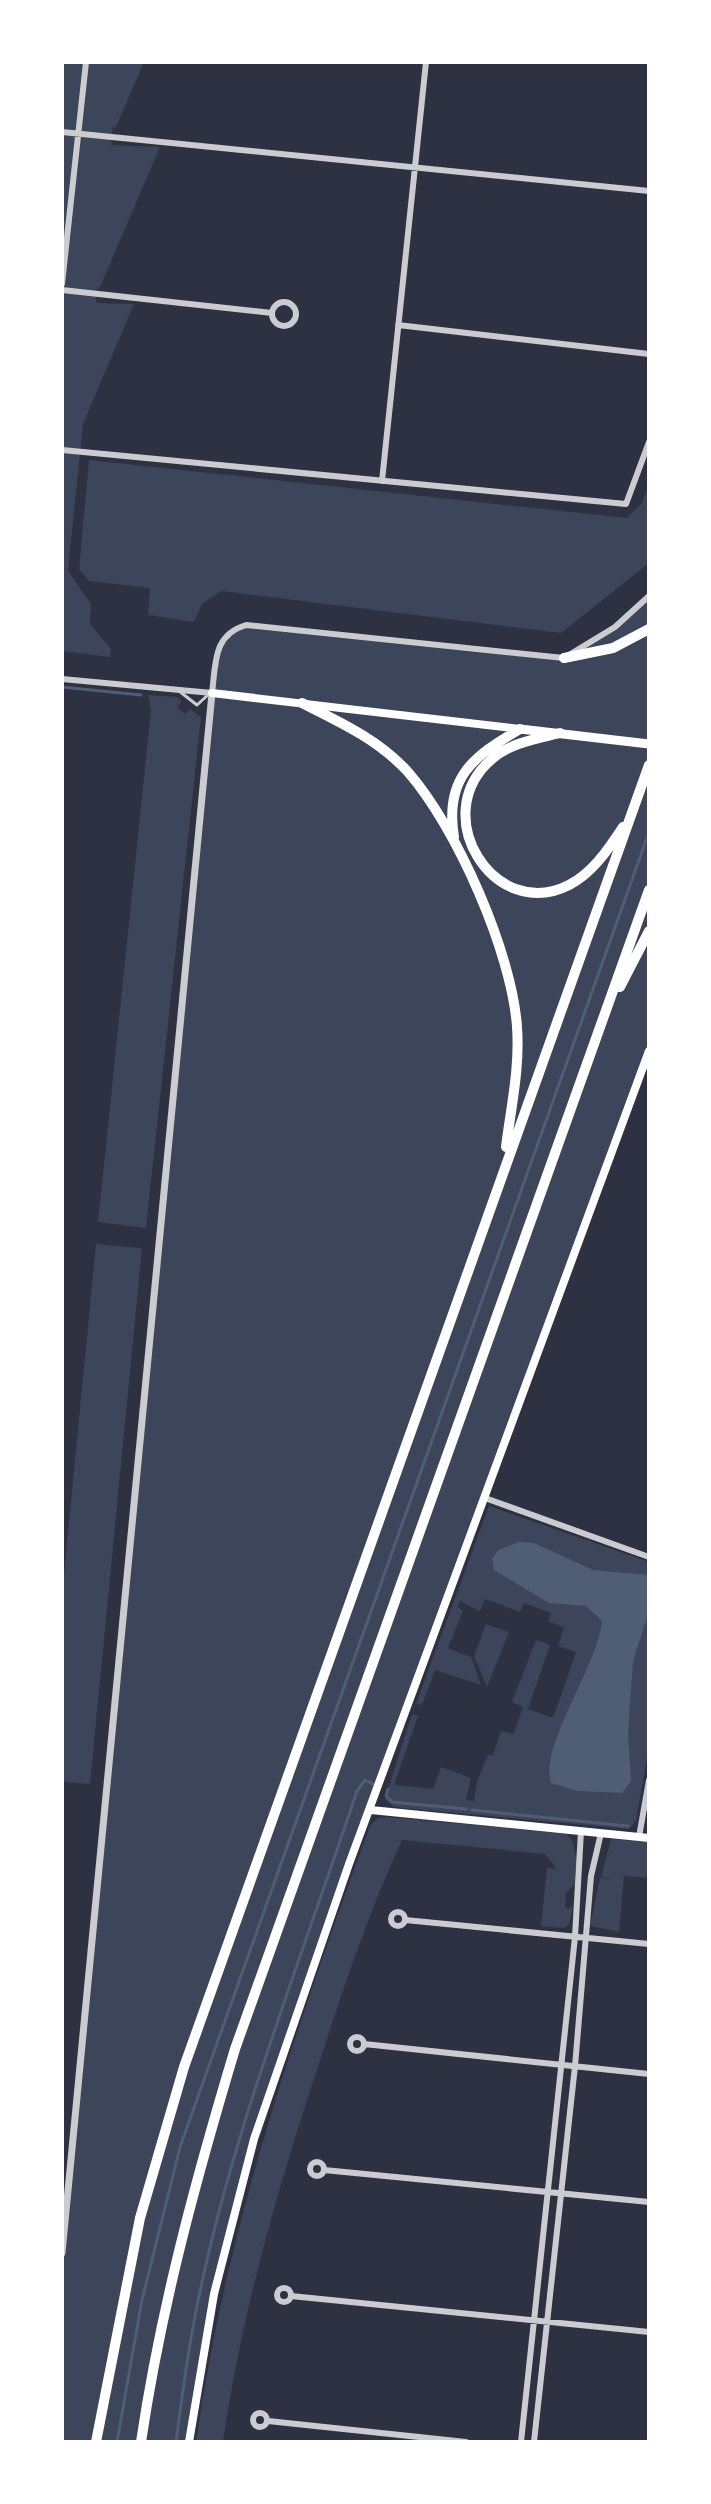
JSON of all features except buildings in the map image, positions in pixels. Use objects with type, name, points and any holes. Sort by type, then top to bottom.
[{"type":"highway","points":[[564,658],[613,648],[649,629]]},
{"type":"highway","points":[[302,703],[377,744],[407,771],[431,802],[457,850],[503,958],[517,1025],[517,1077],[503,1169]]},
{"type":"highway","points":[[457,850],[452,815],[457,784],[477,756],[520,729]]},
{"type":"highway","points":[[560,733],[508,748],[492,759],[471,785],[466,801],[467,833],[479,861],[494,877],[513,888],[534,892],[555,890],[571,884],[610,846],[632,811]]},
{"type":"highway","points":[[96,2442],[140,2218],[184,2067],[649,765]]},
{"type":"highway","points":[[141,2442],[156,2342],[190,2199],[235,2049],[649,890]]},
{"type":"highway","points":[[599,1028],[649,931]]},
{"type":"main road","points":[[212,693],[649,744]]},
{"type":"main road","points":[[189,2442],[214,2294],[254,2139],[327,1926],[649,1051]]},
{"type":"main road","points":[[371,1810],[644,1837]]},
{"type":"street","points":[[62,284],[86,62]]},
{"type":"street","points":[[382,481],[426,62]]},
{"type":"street","points":[[62,132],[649,191]]},
{"type":"street","points":[[62,290],[272,313]]},
{"type":"street","points":[[398,325],[649,354]]},
{"type":"street","points":[[62,450],[626,504],[649,442]]},
{"type":"street","points":[[62,2253],[212,693],[220,642],[226,634],[246,625],[564,658],[615,627],[649,596]]},
{"type":"street","points":[[62,679],[212,693]]},
{"type":"street","points":[[485,1498],[649,1557]]},
{"type":"street","points":[[644,1837],[649,1780]]},
{"type":"street","points":[[521,2442],[575,1937],[581,1831]]},
{"type":"street","points":[[534,2442],[575,2066],[591,1876],[601,1833]]},
{"type":"street","points":[[405,1920],[649,1944]]},
{"type":"street","points":[[364,2044],[649,2074]]},
{"type":"street","points":[[324,2170],[649,2202]]},
{"type":"street","points":[[291,2296],[649,2332]]},
{"type":"street","points":[[268,2421],[466,2442]]},
{"type":"lane","points":[[178,690],[197,705],[212,693]]},
{"type":"shaded area","points":[[62,62],[144,62],[116,127],[113,127],[111,145],[160,147],[97,288],[96,303],[134,304],[83,424],[68,571],[91,604],[90,624],[111,649],[110,657],[62,651]]},
{"type":"shaded area","points":[[89,460],[627,518],[642,503],[649,484],[649,563],[561,633],[221,591],[202,604],[194,622],[148,615],[150,588],[89,581],[79,569]]},
{"type":"shaded area","points":[[649,596],[649,1051],[298,2007],[226,2243],[189,2442],[62,2442],[62,2252],[220,642],[246,625],[564,658],[615,627]]},
{"type":"shaded area","points":[[148,695],[177,697],[182,701],[177,707],[185,714],[190,709],[201,717],[146,1228],[98,1222],[151,710]]},
{"type":"shaded area","points":[[96,1244],[142,1248],[90,1784],[62,1782],[62,1594]]},
{"type":"shaded area","points":[[489,1506],[649,1562],[649,1746],[636,1821],[629,1829],[402,1808],[393,1806],[385,1799],[412,1714],[418,1716],[394,1785],[433,1789],[441,1767],[471,1778],[466,1800],[474,1801],[477,1781],[488,1755],[493,1755],[501,1731],[513,1734],[523,1707],[512,1702],[536,1640],[550,1645],[528,1709],[553,1718],[576,1652],[558,1646],[564,1628],[548,1621],[551,1613],[524,1603],[520,1612],[485,1599],[480,1611],[460,1601],[458,1607],[463,1611],[448,1648],[471,1657],[481,1685],[435,1670],[422,1705],[416,1704]]},
{"type":"shaded area","points":[[519,1542],[534,1543],[593,1570],[649,1575],[649,1612],[633,1661],[628,1733],[631,1781],[622,1793],[577,1791],[551,1783],[553,1749],[590,1661],[602,1621],[586,1606],[549,1603],[494,1570],[492,1559],[498,1550]]},
{"type":"shaded area","points":[[486,1624],[509,1632],[487,1687],[474,1656]]},
{"type":"shaded area","points":[[378,1818],[567,1834],[573,1843],[579,1870],[575,1870],[576,1883],[566,1893],[565,1907],[573,1906],[569,1925],[563,1928],[541,1926],[547,1868],[557,1869],[545,1854],[402,1840],[357,1952],[289,2159],[262,2252],[240,2346],[223,2442],[196,2442],[225,2284],[266,2130],[370,1826]]},
{"type":"shaded area","points":[[611,1839],[649,1842],[649,1878],[624,1876],[619,1932],[590,1926],[600,1878],[611,1879],[601,1877]]},
{"type":"waterway","points":[[62,687],[141,695]]},
{"type":"waterway","points":[[117,2442],[142,2300],[180,2147],[649,832]]},
{"type":"waterway","points":[[176,2442],[190,2341],[207,2259],[244,2124],[357,1791],[365,1780],[373,1784]]},
{"type":"waterway","points":[[388,1789],[386,1796],[392,1802],[466,1809]]},
{"type":"waterway","points":[[472,1810],[628,1826]]}]
